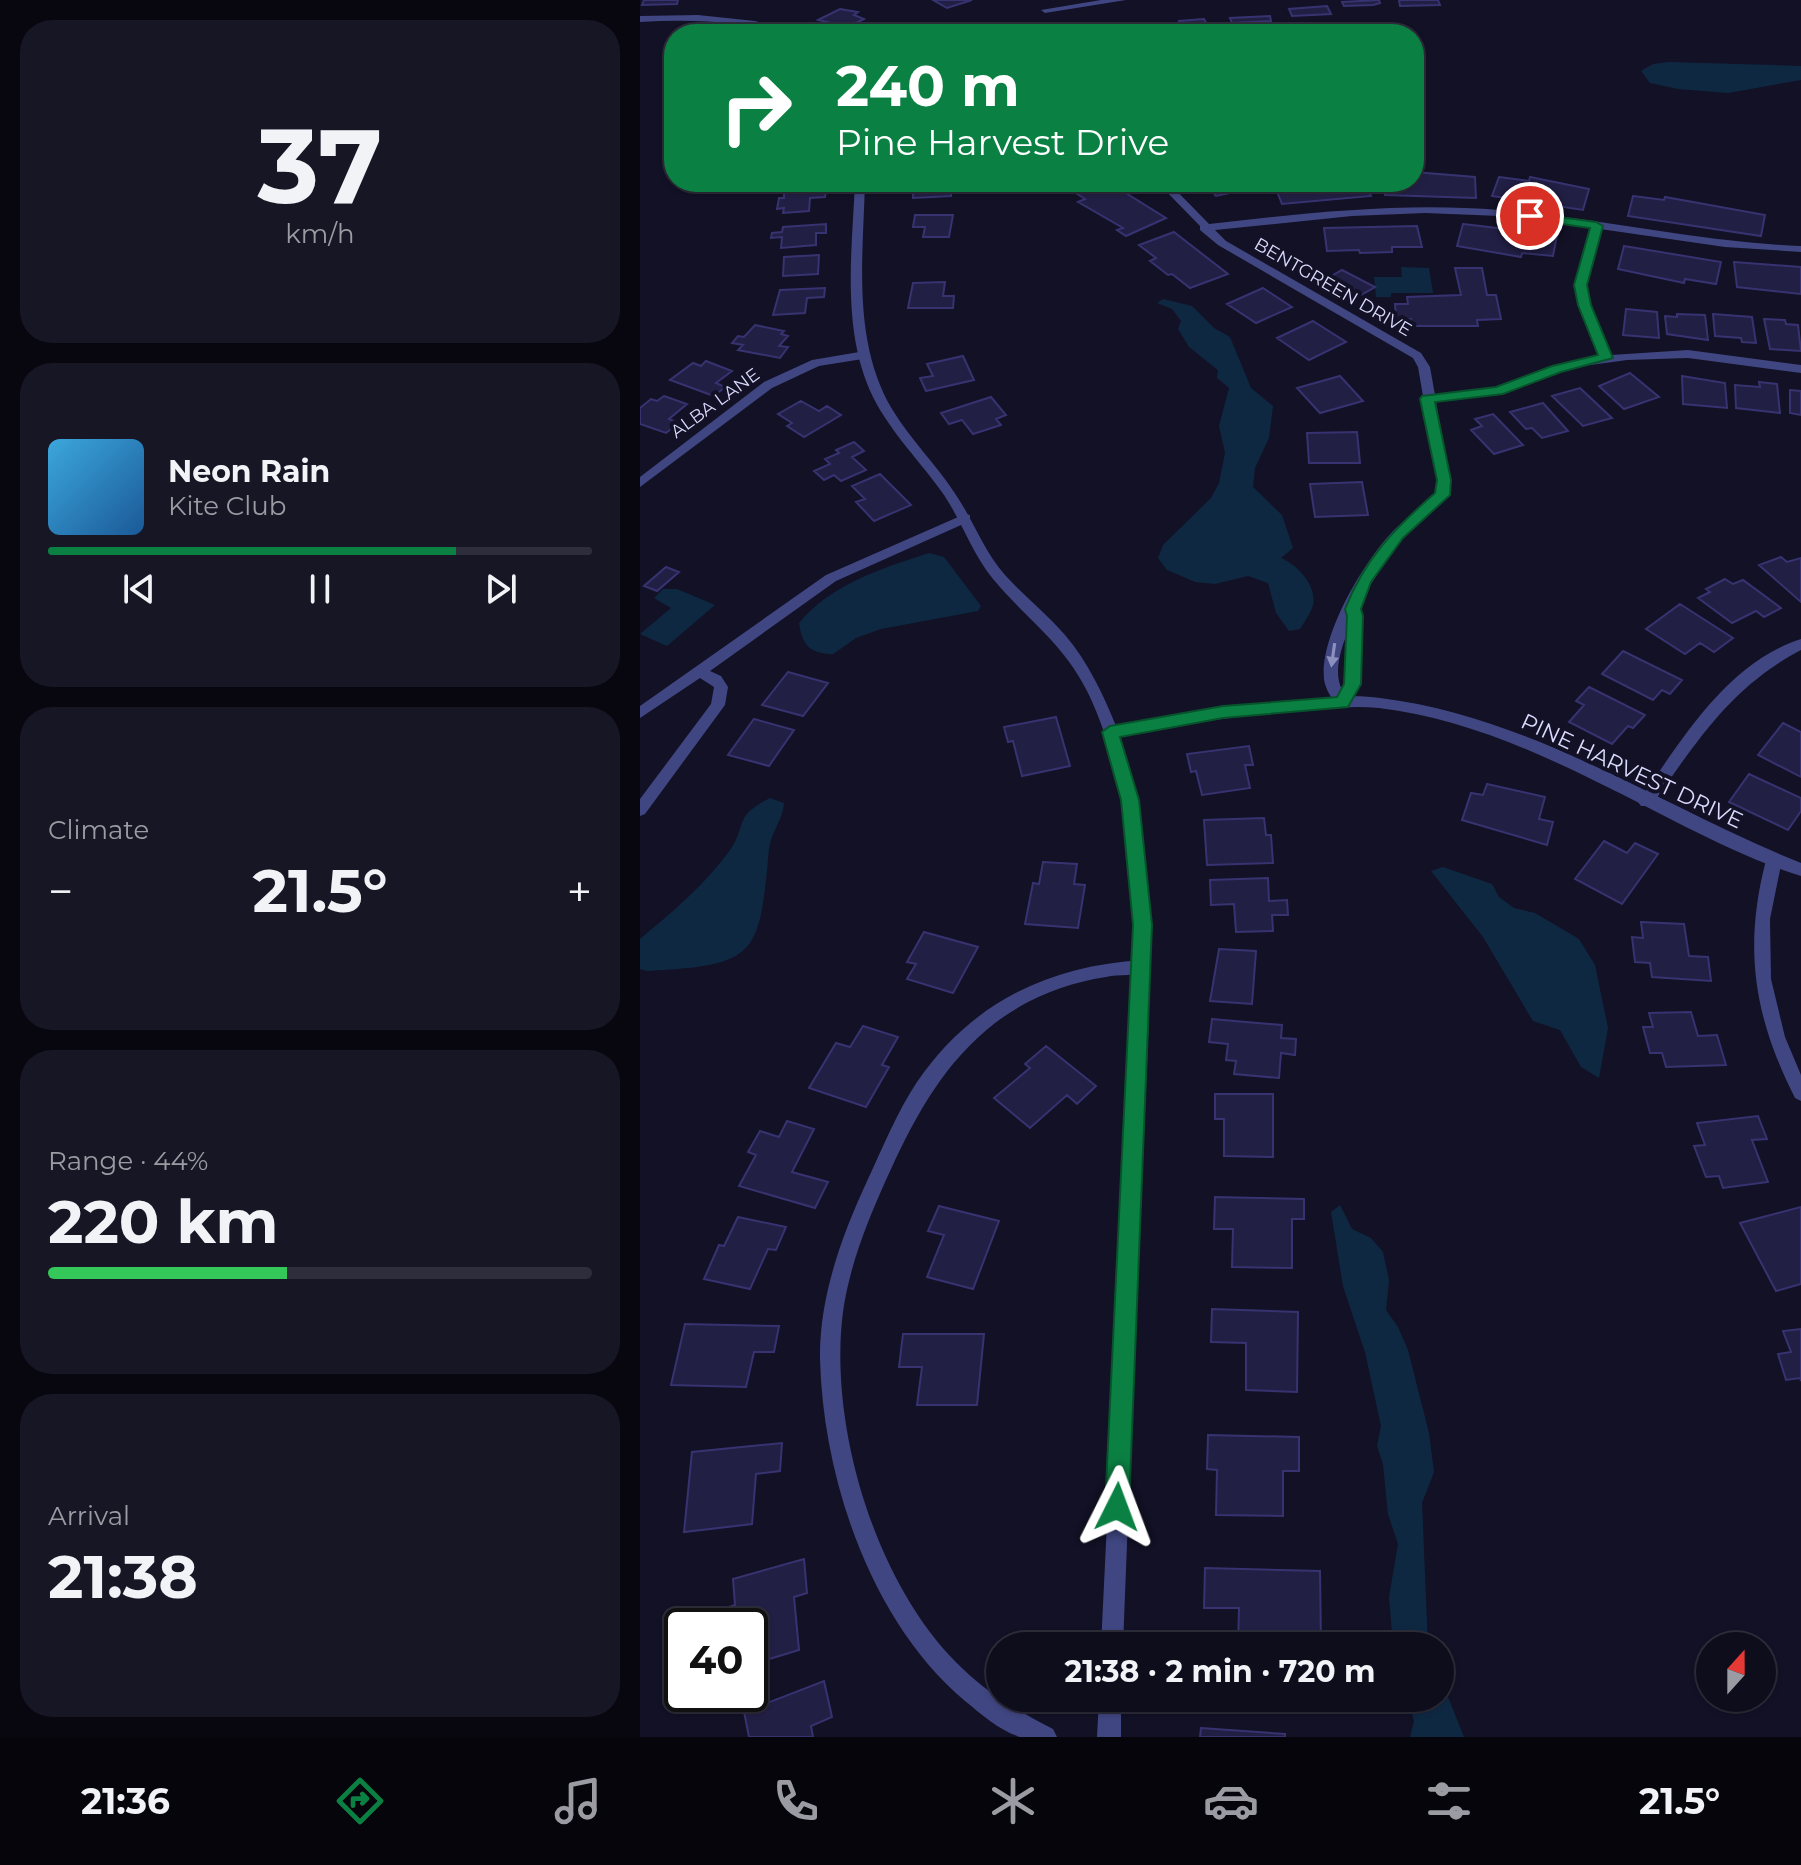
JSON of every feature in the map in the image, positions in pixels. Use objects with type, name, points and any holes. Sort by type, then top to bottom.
[{"type":"street","points":[[1045,10],[1122,0]]},
{"type":"street","points":[[640,19],[714,18],[750,24]]},
{"type":"street","points":[[860,192],[858,303],[865,355],[873,383],[889,413],[965,518],[999,576],[1040,615],[1080,665],[1110,732],[1130,800],[1143,925],[1113,1632]]},
{"type":"street","name":"BENTGREEN DRIVE","points":[[1171,192],[1204,228],[1236,252],[1417,356],[1424,367],[1427,399],[1444,480],[1442,495],[1388,545],[1364,581],[1353,609],[1342,624],[1333,649],[1331,682],[1342,703]]},
{"type":"street","points":[[1204,228],[1333,213],[1400,209],[1498,213],[1733,245],[1801,249]]},
{"type":"street","points":[[1596,226],[1580,285],[1584,305],[1606,358]]},
{"type":"street","points":[[1427,399],[1499,391],[1557,368],[1606,358],[1688,354],[1801,369]]},
{"type":"street","name":"ALBA LANE","points":[[640,483],[768,385],[816,363],[865,355]]},
{"type":"street","points":[[640,713],[831,578],[965,518]]},
{"type":"street","name":"BENTGREEN DRIVE","points":[[1342,703],[1353,684],[1353,609]]},
{"type":"street","points":[[1646,802],[1721,698],[1759,667],[1801,644]]},
{"type":"street","points":[[640,810],[718,705],[721,687],[716,680],[699,671]]},
{"type":"street","name":"PINE HARVEST DRIVE","points":[[1110,732],[1223,712],[1342,703],[1391,705],[1492,731],[1573,763],[1646,802],[1801,870]]},
{"type":"street","points":[[1774,860],[1761,909],[1760,968],[1770,1018],[1798,1084]]},
{"type":"street","points":[[1045,1737],[1016,1726],[960,1684],[920,1641],[891,1593],[850,1486],[840,1446],[830,1358],[835,1309],[842,1269],[875,1183],[905,1119],[948,1054],[1008,1003],[1043,986],[1075,974],[1111,967],[1142,967]]},
{"type":"street","points":[[1109,1737],[1110,1712]]},
{"type":"water","points":[[1653,64],[1801,66],[1801,80],[1728,93],[1650,83],[1641,71]]},
{"type":"water","points":[[1401,267],[1429,268],[1433,293],[1391,293],[1391,297],[1376,297],[1374,277],[1402,277]]},
{"type":"water","points":[[1163,299],[1192,306],[1214,328],[1230,337],[1251,388],[1273,406],[1269,438],[1255,468],[1253,487],[1282,515],[1293,548],[1281,558],[1300,571],[1312,591],[1313,605],[1300,629],[1289,631],[1276,613],[1268,583],[1248,576],[1215,584],[1195,582],[1167,570],[1158,558],[1163,545],[1211,498],[1219,483],[1225,453],[1219,426],[1229,388],[1217,378],[1218,370],[1189,347],[1178,329],[1181,321],[1172,309],[1157,303]]},
{"type":"water","points":[[929,553],[944,557],[981,606],[978,611],[881,629],[856,638],[833,654],[812,650],[805,642],[799,623],[826,598],[859,579]]},
{"type":"water","points":[[663,589],[677,589],[715,605],[667,646],[640,634],[671,608],[654,598]]},
{"type":"water","points":[[770,798],[784,803],[770,843],[761,912],[755,933],[746,948],[732,958],[711,964],[647,971],[640,969],[640,939],[710,875],[730,850],[745,816]]},
{"type":"water","points":[[1443,867],[1492,884],[1499,897],[1514,908],[1535,913],[1579,939],[1595,965],[1608,1028],[1599,1078],[1581,1067],[1560,1030],[1533,1021],[1483,937],[1431,871]]},
{"type":"water","points":[[1340,1205],[1352,1229],[1371,1238],[1383,1252],[1389,1280],[1386,1310],[1408,1350],[1429,1433],[1434,1472],[1422,1503],[1427,1632],[1392,1632],[1389,1597],[1398,1544],[1388,1514],[1383,1464],[1377,1446],[1381,1426],[1365,1352],[1343,1286],[1331,1212]]},
{"type":"water","points":[[1412,1712],[1454,1712],[1464,1737],[1410,1737],[1414,1721]]},
{"type":"building","points":[[644,0],[678,0],[677,4],[642,5]]},
{"type":"building","points":[[933,0],[972,0],[947,8]]},
{"type":"building","points":[[1379,0],[1380,3],[1373,5],[1344,6],[1342,2]]},
{"type":"building","points":[[1399,0],[1438,0],[1440,5],[1400,6]]},
{"type":"building","points":[[1327,6],[1331,14],[1292,16],[1289,9]]},
{"type":"building","points":[[840,9],[858,12],[854,15],[864,19],[854,24],[818,20]]},
{"type":"building","points":[[1270,16],[1271,21],[1232,23],[1230,18]]},
{"type":"building","points":[[1204,19],[1207,24],[1180,24],[1179,21]]},
{"type":"building","points":[[1424,173],[1475,177],[1476,198],[1385,195],[1385,192],[1424,192]]},
{"type":"building","points":[[1499,177],[1529,181],[1530,177],[1589,189],[1583,210],[1492,196]]},
{"type":"building","points":[[784,192],[826,192],[825,197],[810,198],[809,211],[783,213],[784,208],[777,209],[779,198],[784,198]]},
{"type":"building","points":[[913,192],[951,192],[951,196],[913,198]]},
{"type":"building","points":[[1074,192],[1124,192],[1166,218],[1126,236],[1117,230],[1123,228],[1078,202],[1085,199]]},
{"type":"building","points":[[1213,192],[1235,192],[1216,196]]},
{"type":"building","points":[[1277,192],[1369,192],[1371,196],[1282,204]]},
{"type":"building","points":[[1633,196],[1664,200],[1665,197],[1765,215],[1761,236],[1628,216]]},
{"type":"building","points":[[915,215],[953,215],[949,237],[923,237],[925,227],[913,227]]},
{"type":"building","points":[[826,224],[826,233],[816,233],[816,245],[781,248],[782,237],[771,238],[772,233],[782,232],[783,227]]},
{"type":"building","points":[[1463,224],[1557,235],[1553,256],[1522,253],[1521,257],[1457,246]]},
{"type":"building","points":[[1417,226],[1422,247],[1392,247],[1392,252],[1327,251],[1324,228]]},
{"type":"building","points":[[1174,232],[1228,274],[1190,288],[1150,261],[1156,258],[1139,245]]},
{"type":"building","points":[[1624,246],[1721,262],[1716,284],[1685,279],[1684,283],[1618,269]]},
{"type":"building","points":[[819,255],[818,274],[783,276],[784,257]]},
{"type":"building","points":[[1734,262],[1801,267],[1801,294],[1737,287]]},
{"type":"building","points":[[1455,268],[1482,268],[1487,295],[1496,295],[1501,319],[1477,320],[1478,326],[1412,326],[1411,319],[1396,319],[1395,304],[1408,304],[1407,297],[1461,295]]},
{"type":"building","points":[[1342,270],[1375,287],[1361,295],[1328,278]]},
{"type":"building","points":[[945,282],[943,296],[954,296],[953,308],[908,308],[913,283]]},
{"type":"building","points":[[825,288],[824,297],[807,298],[805,313],[773,315],[780,290]]},
{"type":"building","points":[[1263,288],[1292,307],[1256,323],[1227,304]]},
{"type":"building","points":[[1626,309],[1657,312],[1659,338],[1623,335]]},
{"type":"building","points":[[1677,314],[1705,315],[1708,340],[1667,334],[1665,316],[1677,317]]},
{"type":"building","points":[[1713,314],[1752,317],[1756,343],[1742,342],[1741,338],[1715,336]]},
{"type":"building","points":[[1764,319],[1785,320],[1786,324],[1798,325],[1801,351],[1770,349]]},
{"type":"building","points":[[1313,321],[1346,342],[1309,360],[1277,338]]},
{"type":"building","points":[[755,325],[784,331],[781,334],[788,336],[779,346],[788,347],[780,358],[738,350],[743,345],[732,343],[738,336],[744,337]]},
{"type":"building","points":[[963,356],[974,380],[926,391],[920,378],[933,376],[927,364]]},
{"type":"building","points":[[706,361],[732,371],[716,383],[725,387],[714,396],[670,380],[693,363],[701,366]]},
{"type":"building","points":[[1630,373],[1659,397],[1624,409],[1599,386]]},
{"type":"building","points":[[1340,376],[1363,401],[1320,413],[1297,388]]},
{"type":"building","points":[[1682,376],[1725,383],[1727,408],[1683,404]]},
{"type":"building","points":[[1759,382],[1777,384],[1780,413],[1736,408],[1735,385],[1760,387]]},
{"type":"building","points":[[1580,388],[1612,418],[1583,426],[1552,396]]},
{"type":"building","points":[[1790,390],[1801,391],[1801,415],[1790,413]]},
{"type":"building","points":[[664,396],[687,404],[669,419],[679,423],[666,433],[640,424],[640,408],[651,399],[657,401]]},
{"type":"building","points":[[991,397],[1006,415],[996,419],[1001,425],[973,434],[962,420],[949,424],[941,413]]},
{"type":"building","points":[[801,401],[819,411],[827,406],[841,415],[804,437],[787,426],[792,423],[778,414]]},
{"type":"building","points":[[1543,403],[1568,431],[1542,438],[1532,428],[1526,429],[1510,412]]},
{"type":"building","points":[[1493,414],[1523,445],[1494,454],[1471,430],[1482,426],[1475,419]]},
{"type":"building","points":[[1357,432],[1360,463],[1309,463],[1307,433]]},
{"type":"building","points":[[854,442],[864,451],[852,457],[866,470],[841,481],[834,475],[824,480],[814,471],[830,464],[825,459],[839,453],[836,450]]},
{"type":"building","points":[[880,474],[911,505],[874,521],[856,502],[865,499],[852,486]]},
{"type":"building","points":[[1362,482],[1368,515],[1315,517],[1310,484]]},
{"type":"building","points":[[1781,557],[1787,562],[1801,558],[1801,602],[1759,565]]},
{"type":"building","points":[[666,567],[679,572],[657,591],[644,586]]},
{"type":"building","points":[[1725,579],[1733,584],[1743,580],[1781,608],[1764,617],[1756,611],[1732,623],[1698,598],[1710,592],[1706,589]]},
{"type":"building","points":[[1680,604],[1733,638],[1714,652],[1700,643],[1685,654],[1646,629]]},
{"type":"building","points":[[1623,651],[1682,680],[1670,694],[1662,690],[1653,700],[1602,674]]},
{"type":"building","points":[[788,672],[828,683],[803,716],[762,705]]},
{"type":"building","points":[[1589,687],[1645,715],[1633,728],[1628,726],[1612,744],[1569,722],[1584,705],[1576,701]]},
{"type":"building","points":[[1056,717],[1070,766],[1022,776],[1013,741],[1008,742],[1004,727]]},
{"type":"building","points":[[754,719],[794,730],[769,766],[728,755]]},
{"type":"building","points":[[1783,723],[1801,732],[1801,777],[1758,755]]},
{"type":"building","points":[[1249,746],[1253,765],[1245,765],[1250,788],[1202,795],[1196,771],[1191,772],[1187,754]]},
{"type":"building","points":[[1749,774],[1801,798],[1801,811],[1788,830],[1729,802]]},
{"type":"building","points":[[1487,784],[1545,797],[1539,819],[1553,822],[1547,845],[1462,820],[1471,793],[1483,795]]},
{"type":"building","points":[[1264,818],[1266,835],[1271,835],[1273,863],[1207,865],[1204,820]]},
{"type":"building","points":[[1604,841],[1627,853],[1635,843],[1658,854],[1622,904],[1575,879]]},
{"type":"building","points":[[1043,862],[1077,864],[1074,884],[1085,885],[1078,928],[1025,924],[1033,883],[1039,884]]},
{"type":"building","points":[[1268,878],[1269,901],[1287,900],[1288,915],[1272,915],[1273,931],[1236,932],[1234,904],[1211,905],[1210,880]]},
{"type":"building","points":[[1641,922],[1684,924],[1689,956],[1708,957],[1711,981],[1652,977],[1650,963],[1635,962],[1632,937],[1643,938]]},
{"type":"building","points":[[924,932],[978,947],[953,993],[907,979],[916,964],[907,962]]},
{"type":"building","points":[[1219,949],[1256,951],[1252,1004],[1210,1001]]},
{"type":"building","points":[[1691,1012],[1698,1036],[1717,1035],[1726,1065],[1666,1067],[1662,1053],[1650,1053],[1643,1027],[1653,1027],[1649,1013]]},
{"type":"building","points":[[1212,1019],[1282,1025],[1281,1038],[1296,1039],[1295,1055],[1281,1053],[1279,1078],[1234,1074],[1236,1061],[1226,1060],[1228,1044],[1209,1042]]},
{"type":"building","points":[[863,1026],[898,1037],[882,1065],[889,1067],[866,1107],[809,1088],[836,1043],[850,1047]]},
{"type":"building","points":[[1046,1046],[1096,1086],[1077,1104],[1067,1095],[1030,1128],[994,1098],[1030,1068],[1025,1064]]},
{"type":"building","points":[[1215,1094],[1273,1094],[1273,1157],[1224,1156],[1224,1119],[1215,1119]]},
{"type":"building","points":[[1758,1116],[1767,1139],[1752,1140],[1768,1182],[1723,1188],[1719,1176],[1706,1177],[1694,1146],[1705,1145],[1697,1123]]},
{"type":"building","points":[[787,1121],[814,1129],[792,1172],[828,1182],[815,1208],[739,1186],[756,1155],[748,1152],[760,1131],[779,1137]]},
{"type":"building","points":[[1215,1197],[1304,1199],[1304,1219],[1292,1219],[1292,1268],[1232,1267],[1233,1229],[1214,1229]]},
{"type":"building","points":[[939,1206],[999,1221],[973,1289],[927,1277],[944,1235],[928,1231]]},
{"type":"building","points":[[1801,1207],[1801,1284],[1776,1291],[1740,1223]]},
{"type":"building","points":[[738,1217],[786,1227],[776,1250],[768,1249],[750,1289],[704,1279],[719,1245],[724,1246]]},
{"type":"building","points":[[1212,1309],[1298,1312],[1297,1392],[1246,1390],[1246,1343],[1211,1342]]},
{"type":"building","points":[[685,1324],[779,1326],[774,1352],[754,1352],[746,1387],[671,1385]]},
{"type":"building","points":[[1801,1329],[1801,1381],[1800,1378],[1786,1380],[1778,1354],[1791,1352],[1783,1331]]},
{"type":"building","points":[[903,1334],[984,1334],[977,1405],[917,1405],[922,1367],[899,1367]]},
{"type":"building","points":[[1208,1435],[1299,1437],[1299,1471],[1283,1471],[1283,1516],[1216,1515],[1217,1470],[1207,1469]]},
{"type":"building","points":[[782,1443],[780,1471],[756,1474],[752,1524],[684,1532],[692,1452]]},
{"type":"building","points":[[804,1559],[807,1593],[794,1597],[799,1650],[768,1659],[768,1608],[729,1608],[735,1605],[733,1579]]},
{"type":"building","points":[[1205,1568],[1320,1571],[1321,1632],[1238,1632],[1239,1608],[1204,1608]]},
{"type":"building","points":[[824,1681],[832,1717],[811,1726],[813,1737],[749,1737],[744,1712],[768,1712],[768,1703]]},
{"type":"building","points":[[1201,1728],[1285,1734],[1285,1737],[1200,1737]]},
{"type":"route","points":[[1117,1507],[1143,925],[1130,800],[1110,732],[1223,712],[1342,703],[1353,684],[1353,609],[1364,581],[1397,534],[1442,495],[1444,480],[1427,399],[1499,391],[1557,368],[1606,358],[1584,305],[1580,285],[1596,226],[1530,216]]}]
